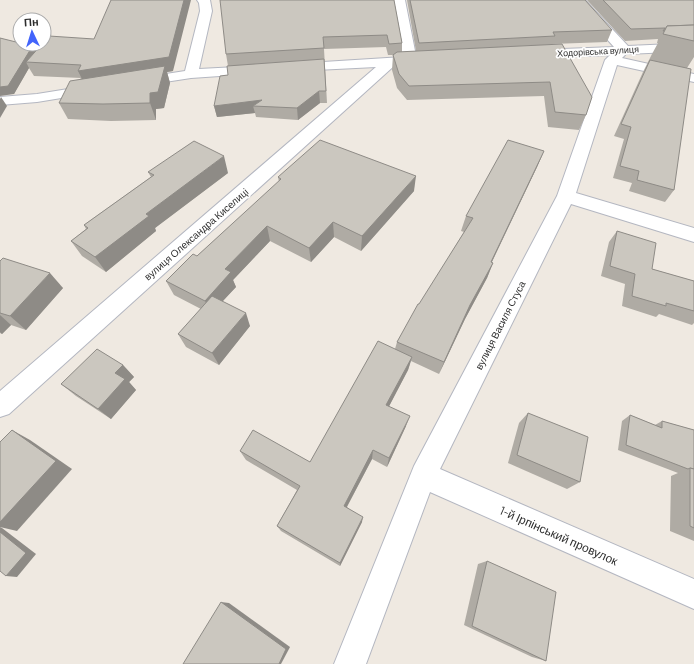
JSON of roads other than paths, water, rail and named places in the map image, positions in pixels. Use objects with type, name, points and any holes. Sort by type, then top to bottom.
[{"type":"street","points":[[191,74],[206,11],[205,1],[203,0]]},
{"type":"street","points":[[399,0],[410,60]]},
{"type":"street","points":[[578,0],[618,55],[694,78]]},
{"type":"street","name":"Ходорівська вулиця","points":[[521,54],[618,55],[694,47]]},
{"type":"street","name":"вулиця Василя Стуса","points":[[350,664],[423,475],[566,196],[618,55]]},
{"type":"street","points":[[129,84],[191,74],[434,59]]},
{"type":"street","name":"вулиця Олександра Киселиці","points":[[0,406],[391,61]]},
{"type":"street","points":[[0,101],[37,98],[106,87]]},
{"type":"street","points":[[566,196],[694,235]]},
{"type":"street","name":"1-й Ірпінський провулок","points":[[423,475],[694,594]]}]
